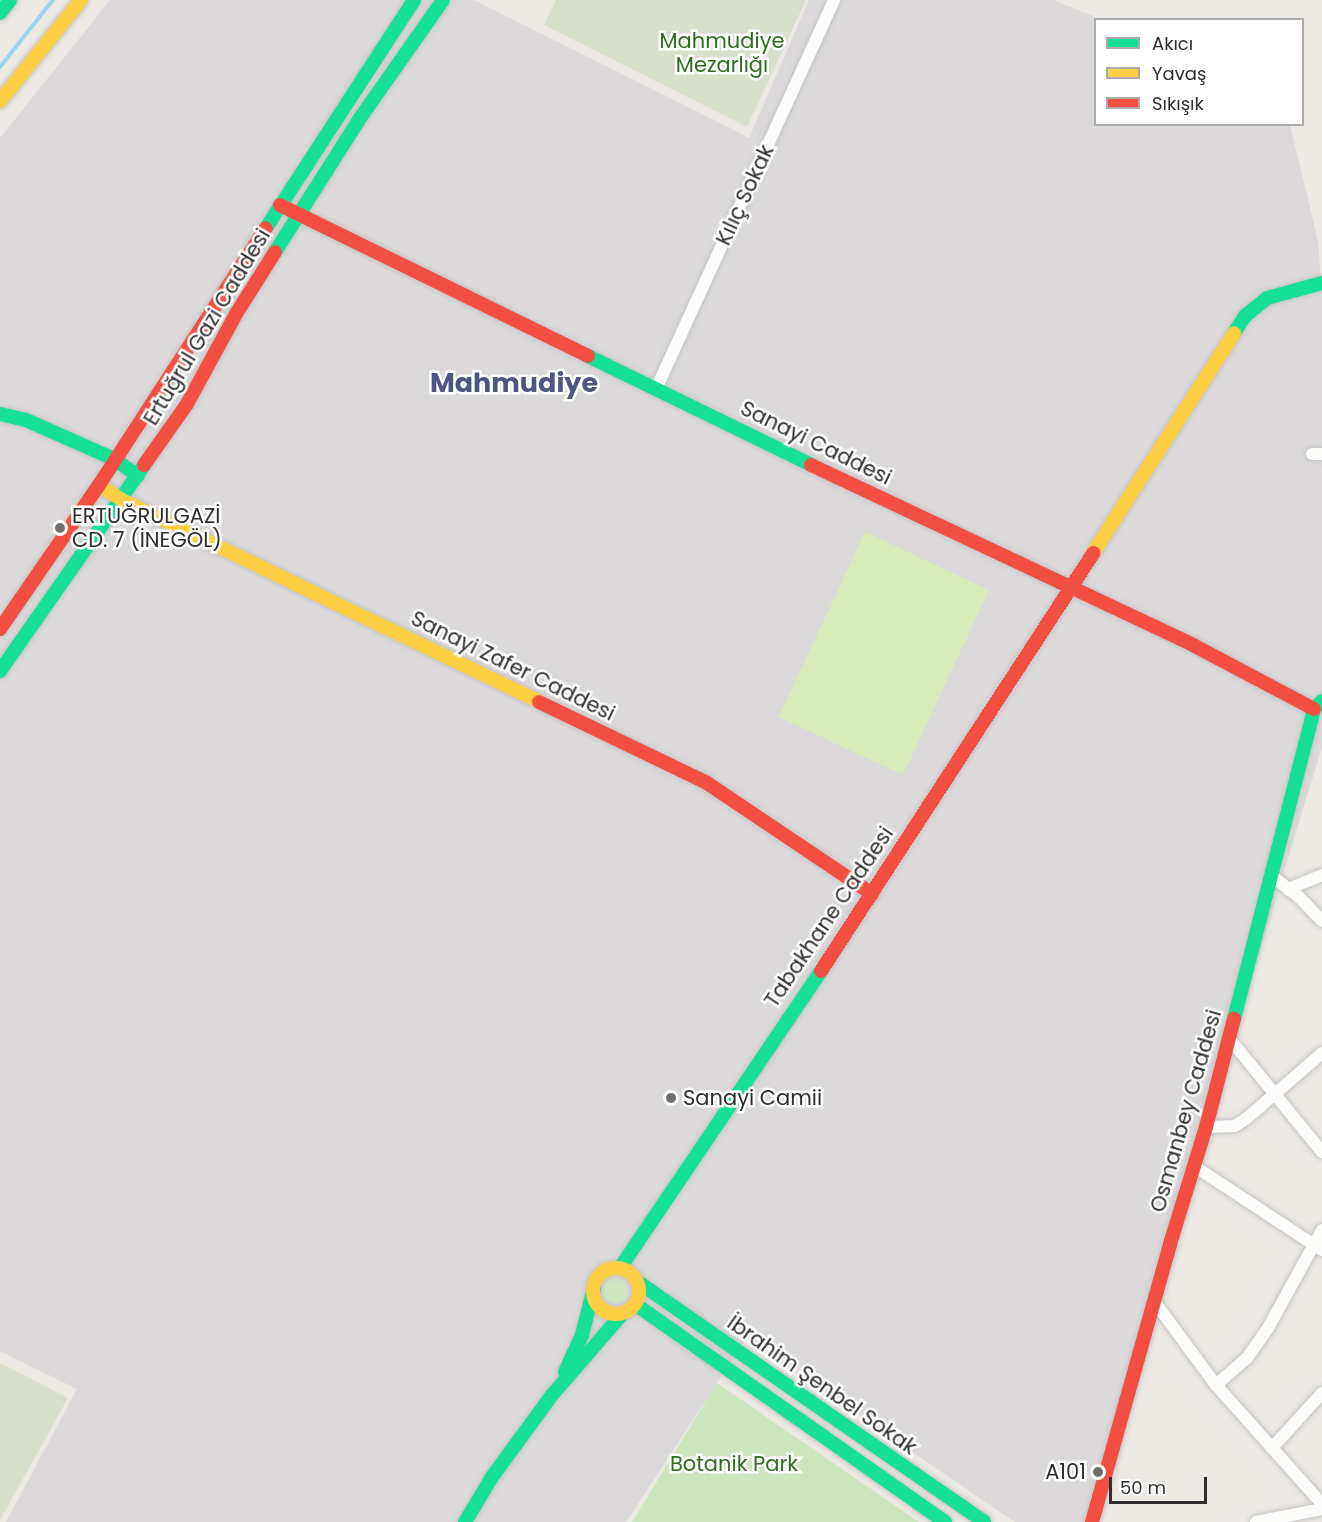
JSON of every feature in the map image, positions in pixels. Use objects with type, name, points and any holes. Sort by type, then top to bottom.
[{"type":"street","points":[[0,13],[10,0]]},
{"type":"street","points":[[0,101],[81,0]]},
{"type":"street","name":"Ertuğrul Gazi Caddesi","points":[[0,629],[99,485],[414,0]]},
{"type":"street","name":"Ertuğrul Gazi Caddesi","points":[[0,671],[122,500],[187,404],[236,314],[358,121],[443,0]]},
{"type":"street","name":"Kılıç Sokak","points":[[656,389],[834,0]]},
{"type":"street","name":"Sanayi Caddesi","points":[[280,205],[476,303],[863,490],[1319,704]]},
{"type":"street","name":"Tabakhane Caddesi","points":[[620,1268],[872,894],[1245,316],[1267,298],[1316,283]]},
{"type":"street","points":[[0,414],[26,420],[114,459],[138,476]]},
{"type":"street","name":"Sanayi Zafer Caddesi","points":[[99,485],[122,500],[707,783],[872,894]]},
{"type":"street","name":"Osmanbey Caddesi","points":[[1092,1522],[1206,1127],[1319,704]]},
{"type":"street","points":[[1288,889],[1322,874]]},
{"type":"street","points":[[1272,876],[1322,921]]},
{"type":"street","points":[[1229,1038],[1322,1152]]},
{"type":"street","points":[[1206,1127],[1235,1126],[1322,1053]]},
{"type":"street","points":[[1194,1166],[1318,1247]]},
{"type":"street","points":[[1216,1385],[1247,1358],[1318,1247],[1322,1230]]},
{"type":"street","points":[[465,1522],[492,1478],[552,1395],[629,1309],[639,1290],[634,1276],[620,1268],[613,1268],[600,1274],[594,1287],[582,1335],[552,1395]]},
{"type":"street","name":"İbrahim Şenbel Sokak","points":[[638,1282],[984,1522]]},
{"type":"street","points":[[594,1287],[594,1294],[601,1307],[614,1313],[629,1309]]},
{"type":"street","points":[[1154,1301],[1216,1385],[1322,1504]]},
{"type":"street","name":"İbrahim Şenbel Sokak","points":[[629,1309],[838,1446],[945,1522]]},
{"type":"street","points":[[1272,1448],[1322,1393]]},
{"type":"street","points":[[838,1446],[850,1430]]},
{"type":"street","points":[[1256,1522],[1322,1509]]},
{"type":"shaded area","points":[[110,0],[474,0],[749,138],[809,0],[1053,0],[1098,18],[1094,18],[1094,126],[1290,126],[1318,241],[1322,297],[1322,747],[1086,1522],[1015,1522],[746,1339],[626,1522],[6,1522],[77,1389],[0,1351],[0,138]]},
{"type":"green space","name":"Mahmudiye Mezarlığı","points":[[556,0],[806,0],[747,127],[544,25]]},
{"type":"green space","points":[[865,532],[989,590],[903,775],[779,717]]},
{"type":"green space","points":[[615,1279],[624,1282],[627,1291],[624,1300],[615,1303],[606,1300],[603,1291],[606,1282]]},
{"type":"green space","points":[[0,1363],[68,1398],[0,1520]]},
{"type":"green space","name":"Botanik Park","points":[[717,1383],[919,1522],[632,1522]]},
{"type":"waterway","points":[[0,67],[53,0]]},
{"type":"traffic: fast","points":[[0,13],[10,0]]},
{"type":"traffic: fast","points":[[266,228],[414,0]]},
{"type":"traffic: fast","points":[[275,252],[358,121],[443,0]]},
{"type":"traffic: fast","points":[[1234,333],[1245,316],[1267,298],[1322,283]]},
{"type":"traffic: fast","points":[[588,356],[811,465]]},
{"type":"traffic: fast","points":[[0,414],[26,420],[114,459],[138,476]]},
{"type":"traffic: fast","points":[[0,671],[144,465]]},
{"type":"traffic: fast","points":[[1234,1019],[1314,709],[1322,701]]},
{"type":"traffic: fast","points":[[620,1268],[821,971]]},
{"type":"traffic: fast","points":[[638,1282],[984,1522]]},
{"type":"traffic: fast","points":[[565,1372],[582,1335],[594,1288]]},
{"type":"traffic: fast","points":[[635,1304],[945,1522]]},
{"type":"traffic: fast","points":[[465,1522],[492,1477],[552,1395],[623,1313]]},
{"type":"traffic: slow","points":[[0,101],[81,0]]},
{"type":"traffic: slow","points":[[1093,553],[1234,333]]},
{"type":"traffic: slow","points":[[99,485],[122,500],[539,702]]},
{"type":"traffic: slow","points":[[616,1268],[632,1275],[639,1291],[632,1307],[616,1314],[600,1307],[593,1291],[600,1275],[616,1268]]},
{"type":"traffic: jam","points":[[280,205],[588,356]]},
{"type":"traffic: jam","points":[[0,629],[99,485],[266,228]]},
{"type":"traffic: jam","points":[[144,465],[187,404],[236,314],[275,252]]},
{"type":"traffic: jam","points":[[811,465],[1193,645],[1314,709]]},
{"type":"traffic: jam","points":[[821,971],[1093,553]]},
{"type":"traffic: jam","points":[[539,702],[707,783],[872,894]]},
{"type":"traffic: jam","points":[[1092,1522],[1170,1244],[1206,1127],[1234,1019]]},
{"type":"place","name":"ERTUĞRULGAZİ CD. 7 (İNEGÖL)","points":[[60,528]]},
{"type":"place","name":"Sanayi Camii","points":[[671,1098]]},
{"type":"place","name":"A101","points":[[1098,1472]]},
{"type":"district","name":"Mahmudiye","points":[[514,383]]}]
